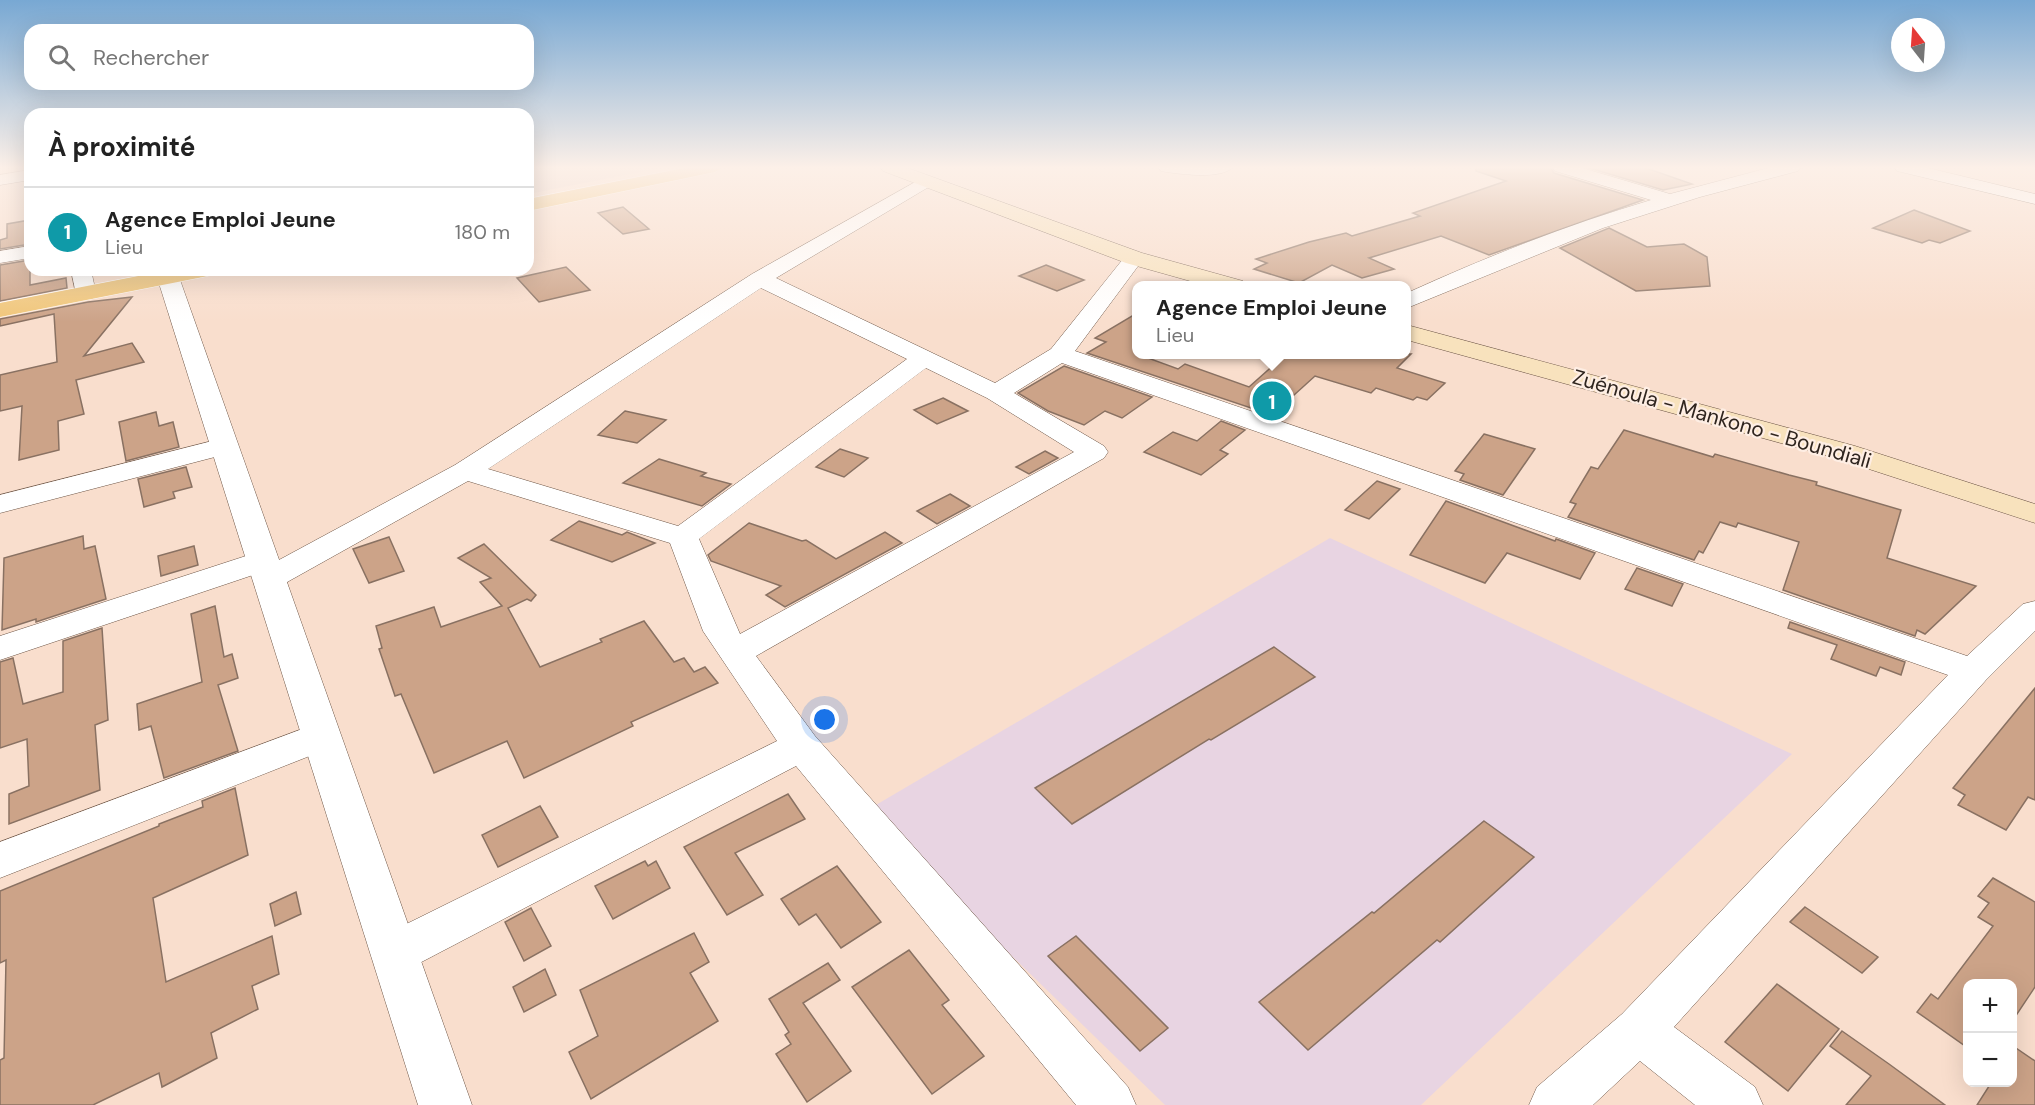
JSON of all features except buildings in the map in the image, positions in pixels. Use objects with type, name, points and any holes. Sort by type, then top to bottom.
[{"type":"main road","points":[[1027,219],[1134,258],[1220,281]]},
{"type":"main road","points":[[0,303],[83,283],[145,276]]},
{"type":"main road","points":[[0,310],[83,283]]},
{"type":"main road","name":"Zuénoula - Mankono - Boundiali","points":[[1411,333],[1845,452],[2035,514]]},
{"type":"street","points":[[0,648],[266,570],[465,471],[760,279],[862,219]]},
{"type":"street","points":[[1411,299],[1491,262],[1612,219]]},
{"type":"street","points":[[0,257],[24,253]]},
{"type":"street","points":[[996,393],[1060,354],[1134,258]]},
{"type":"street","points":[[182,276],[224,446],[445,1105]]},
{"type":"street","points":[[735,652],[1094,452],[996,393],[760,279]]},
{"type":"street","points":[[1060,354],[1973,671]]},
{"type":"street","points":[[683,537],[924,358]]},
{"type":"street","points":[[0,504],[224,446]]},
{"type":"street","points":[[465,471],[683,537]]},
{"type":"street","points":[[683,537],[720,631],[801,746],[1110,1105]]},
{"type":"street","points":[[1555,1105],[1640,1030],[1973,671],[2035,612]]},
{"type":"street","points":[[0,860],[321,736]]},
{"type":"street","points":[[394,952],[801,746]]},
{"type":"street","points":[[1640,1030],[1737,1105]]},
{"type":"shaded area","points":[[1330,538],[1792,754],[1421,1105],[1165,1105],[864,812]]},
{"type":"place","name":"Agence Emploi Jeune","points":[[1272,401]]}]
